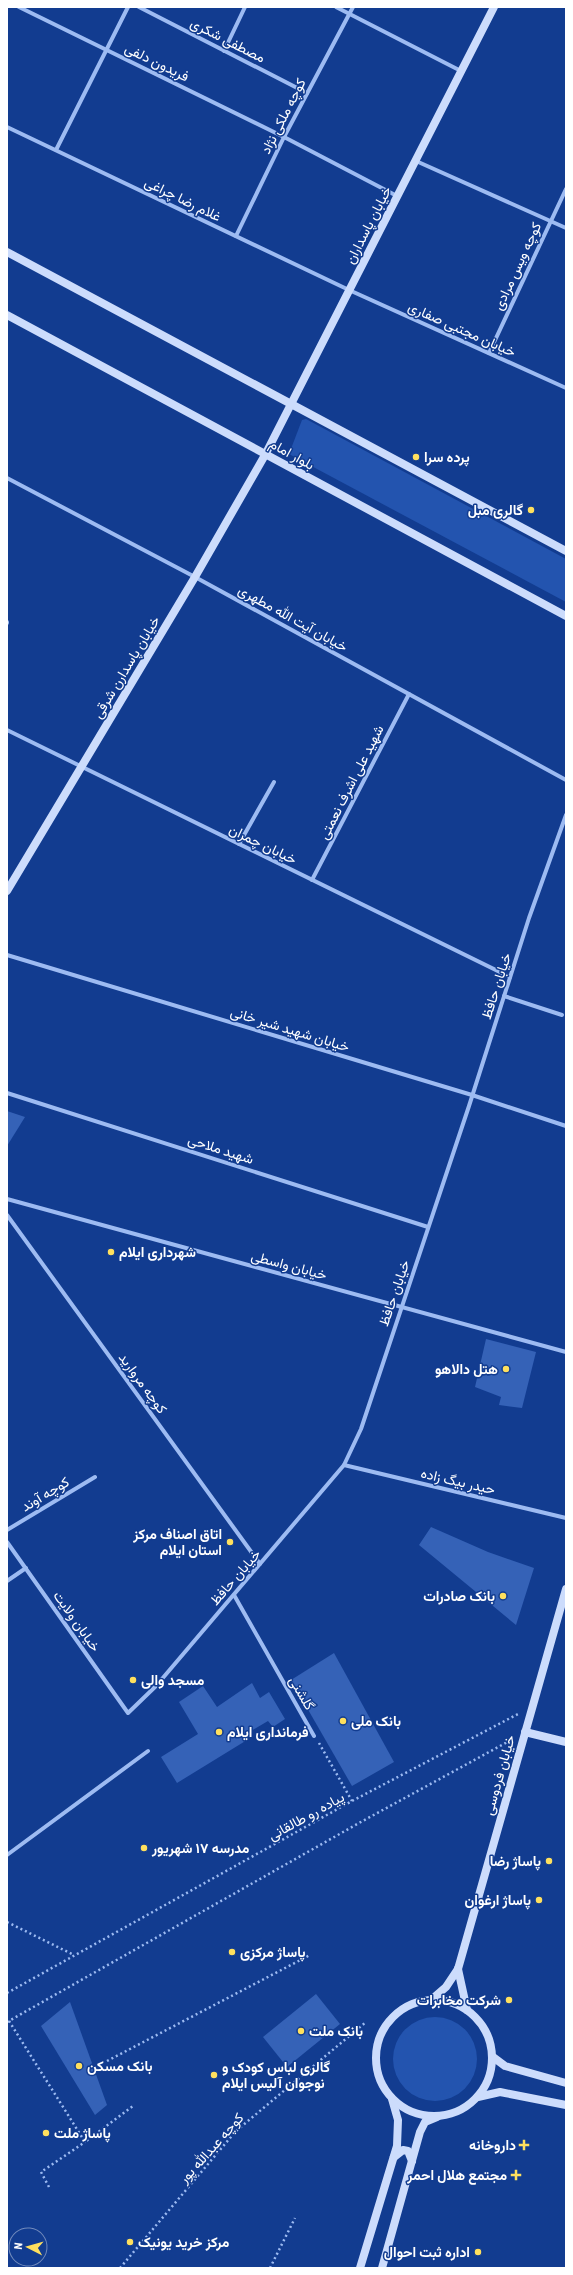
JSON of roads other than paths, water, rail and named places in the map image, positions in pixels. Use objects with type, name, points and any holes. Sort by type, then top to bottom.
[{"type":"main road","name":"خیابان پاسداران","points":[[265,455],[494,7]]},
{"type":"main road","points":[[7,252],[566,551]]},
{"type":"main road","name":"بلوار امام","points":[[7,315],[566,616]]},
{"type":"main road","name":"خیابان پاسدارن شرقی","points":[[7,891],[195,577],[265,455]]},
{"type":"main road","name":"خیابان فردوسی","points":[[431,2000],[446,1987],[458,1969],[566,1589]]},
{"type":"main road","points":[[525,1732],[566,1742]]},
{"type":"main road","name":"خیابان فردوسی","points":[[458,1969],[467,2010]]},
{"type":"main road","points":[[360,2268],[397,2146],[398,2120],[392,2099],[382,2084],[377,2066],[377,2048],[383,2031],[395,2015],[400,2011],[412,2004],[431,2000],[450,2002],[467,2010],[480,2023],[486,2034],[493,2057],[491,2071],[486,2085],[478,2097],[460,2110],[425,2122],[382,2268]]},
{"type":"main road","points":[[493,2057],[505,2066],[566,2083]]},
{"type":"main road","points":[[478,2097],[500,2092],[566,2105]]},
{"type":"main road","points":[[392,2099],[406,2109],[422,2115],[439,2116]]},
{"type":"main road","points":[[393,2158],[397,2153],[403,2150],[408,2151],[413,2161]]},
{"type":"street","name":"فریدون دلفی","points":[[19,7],[284,137],[397,196]]},
{"type":"street","points":[[56,150],[128,7]]},
{"type":"street","name":"مصطفی شکری","points":[[138,7],[307,93]]},
{"type":"street","points":[[224,51],[245,7]]},
{"type":"street","points":[[336,7],[461,71]]},
{"type":"street","name":"کوچه ملکی نژاد","points":[[236,236],[284,137],[353,7]]},
{"type":"street","name":"غلام رضا چراغی","points":[[7,127],[349,290]]},
{"type":"street","points":[[416,161],[566,228]]},
{"type":"street","name":"کوچه ویس مرادی","points":[[489,353],[566,189]]},
{"type":"street","name":"خیابان مجتبی صفاری","points":[[349,290],[566,388]]},
{"type":"street","name":"خیابان آیت الله مطهری","points":[[7,478],[195,577],[566,780]]},
{"type":"street","name":"شهید علی اشرف نعمتی","points":[[312,880],[409,694]]},
{"type":"street","name":"خیابان چمران","points":[[7,730],[510,977]]},
{"type":"street","points":[[239,844],[274,782]]},
{"type":"street","name":"خیابان حافظ","points":[[128,1713],[156,1686],[344,1465],[361,1429],[510,977],[566,815]]},
{"type":"street","name":"خیابان شهید شیر خانی","points":[[7,955],[472,1095],[566,1126]]},
{"type":"street","points":[[504,996],[562,1015]]},
{"type":"street","name":"شهید ملاحی","points":[[7,1092],[428,1227]]},
{"type":"street","name":"خیابان واسطی","points":[[7,1199],[566,1352]]},
{"type":"street","name":"کوچه مروارید","points":[[7,1215],[260,1564]]},
{"type":"street","name":"حیدر بیگ زاده","points":[[344,1465],[566,1518]]},
{"type":"street","name":"کوچه آوند","points":[[7,1530],[95,1477]]},
{"type":"street","name":"خیابان ولایت","points":[[7,1542],[128,1713]]},
{"type":"street","points":[[7,1581],[26,1568]]},
{"type":"street","name":"گلشنی","points":[[234,1595],[314,1736]]},
{"type":"street","points":[[7,1856],[148,1751]]},
{"type":"place","name":"پرده سرا","points":[[416,457]]},
{"type":"place","name":"گالری مبل","points":[[531,510]]},
{"type":"place","name":"شهرداری ایلام","points":[[111,1252]]},
{"type":"place","name":"هتل دالاهو","points":[[506,1369]]},
{"type":"place","name":"اتاق اصناف مرکز استان ایلام","points":[[230,1542]]},
{"type":"place","name":"بانک صادرات","points":[[503,1596]]},
{"type":"place","name":"مسجد والی","points":[[133,1680]]},
{"type":"place","name":"بانک ملی","points":[[343,1721]]},
{"type":"place","name":"فرمانداری ایلام","points":[[219,1732]]},
{"type":"place","name":"مدرسه ۱۷ شهریور","points":[[144,1848]]},
{"type":"place","name":"پاساژ رضا","points":[[549,1861]]},
{"type":"place","name":"پاساژ ارغوان","points":[[539,1900]]},
{"type":"place","name":"پاساژ مرکزی","points":[[232,1952]]},
{"type":"place","name":"شرکت مخابرات","points":[[509,2000]]},
{"type":"place","name":"بانک ملت","points":[[301,2031]]},
{"type":"place","name":"بانک مسکن","points":[[79,2066]]},
{"type":"place","name":"گالری لباس کودک و نوجوان آلیس ایلام","points":[[214,2075]]},
{"type":"place","name":"پاساژ ملت","points":[[46,2133]]},
{"type":"place","name":"داروخانه","points":[[524,2145]]},
{"type":"place","name":"مجتمع هلال احمر","points":[[516,2175]]},
{"type":"place","name":"مرکز خرید یونیک","points":[[130,2242]]},
{"type":"place","name":"اداره ثبت احوال","points":[[478,2252]]}]
